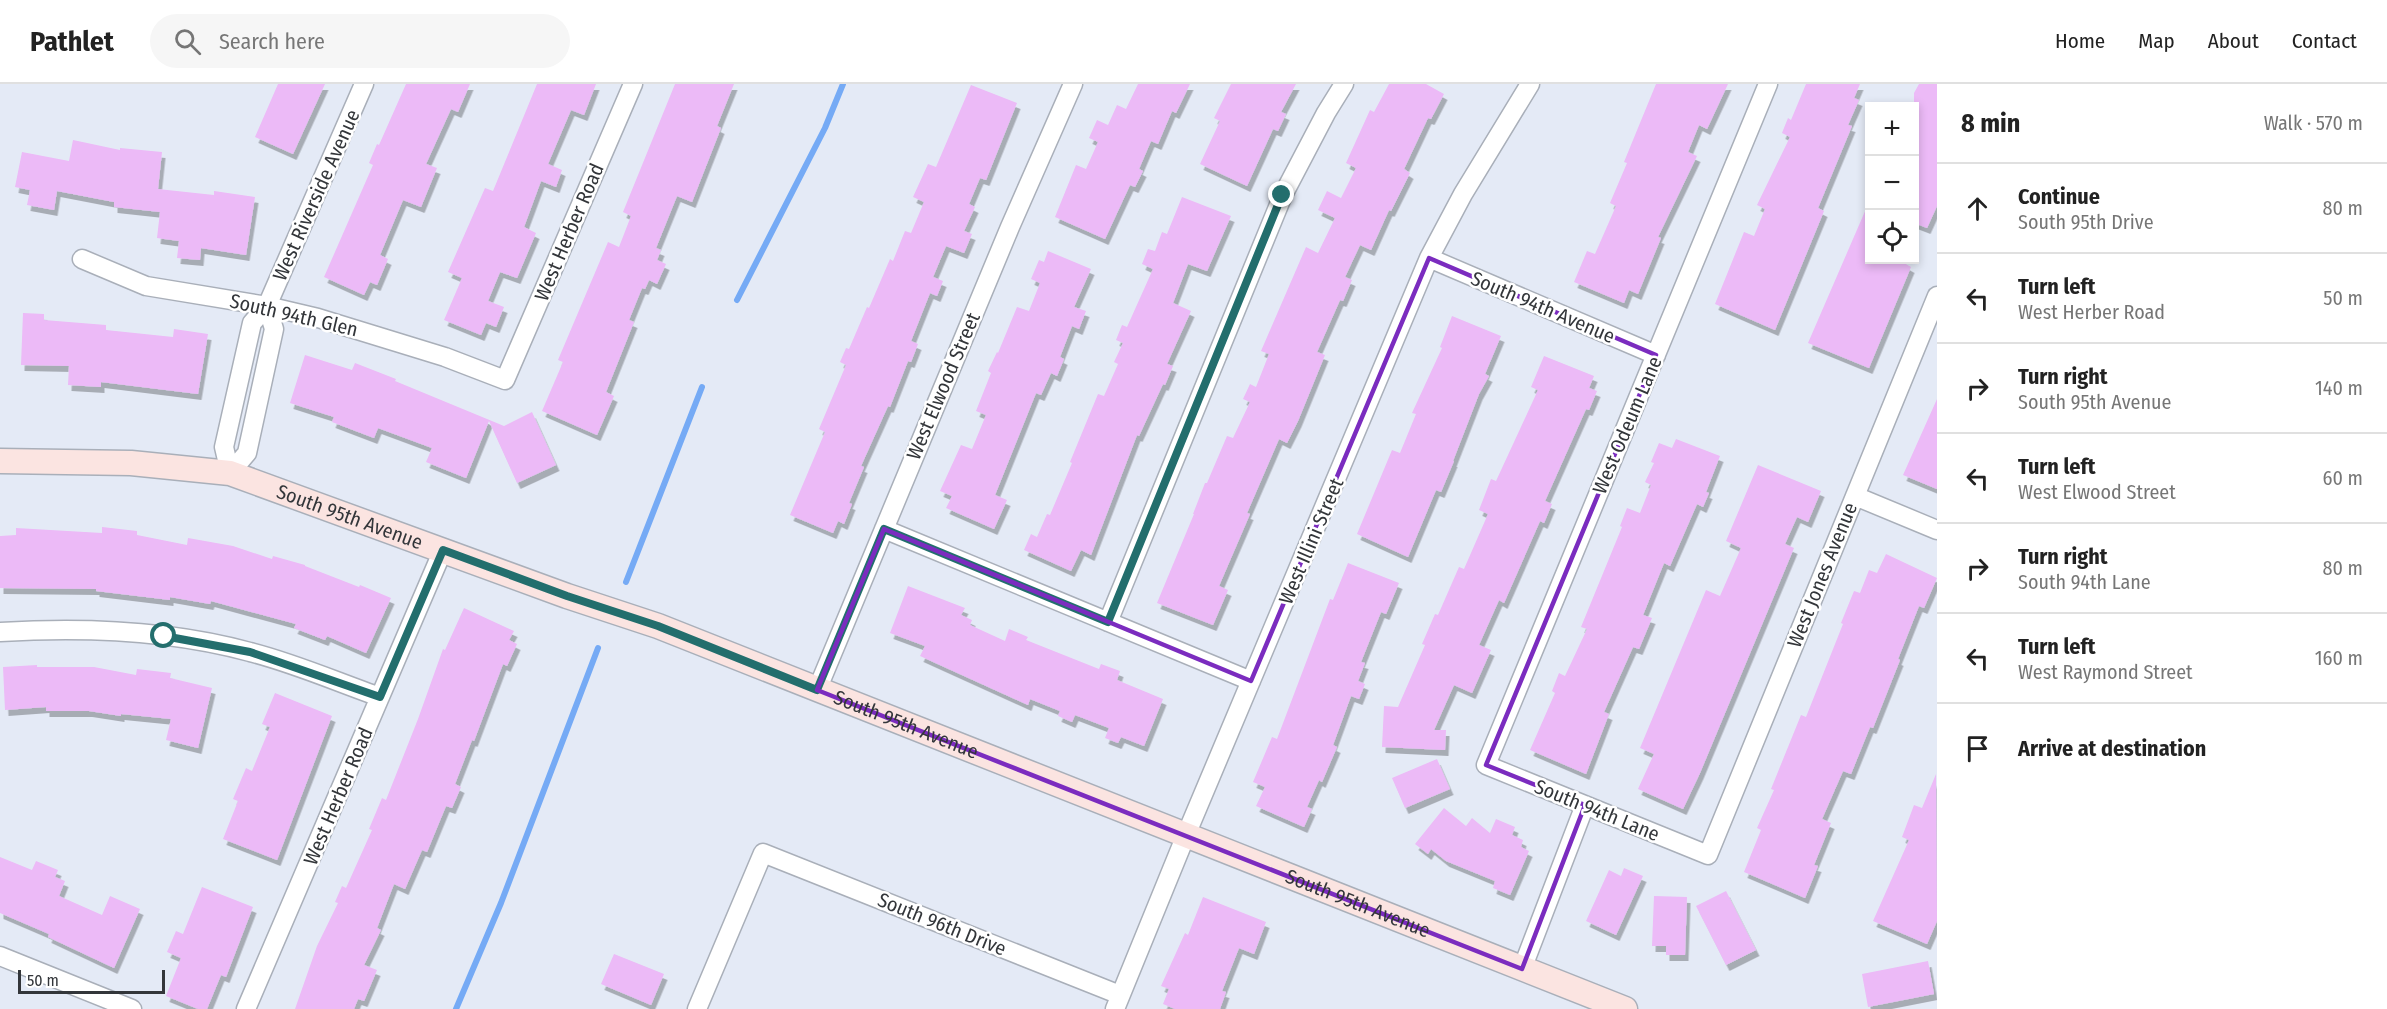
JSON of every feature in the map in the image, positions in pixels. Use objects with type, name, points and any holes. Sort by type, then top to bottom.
[{"type":"street","name":"West Riverside Avenue","points":[[230,473],[247,453],[274,329],[267,306],[364,84]]},
{"type":"street","name":"West Herber Road","points":[[505,380],[633,84]]},
{"type":"street","name":"West Elwood Street","points":[[817,690],[1010,227],[1073,84]]},
{"type":"street","points":[[1108,622],[1282,195],[1344,84]]},
{"type":"street","name":"West Illini Street","points":[[1118,1002],[1429,258],[1463,194],[1530,84]]},
{"type":"street","name":"West Odeum Lane","points":[[1486,765],[1768,84]]},
{"type":"street","name":"South 94th Avenue","points":[[1429,258],[1656,355]]},
{"type":"street","name":"South 94th Glen","points":[[82,259],[146,286],[267,306],[374,334],[505,380]]},
{"type":"street","name":"West Jones Avenue","points":[[1708,855],[1937,296]]},
{"type":"street","name":"South 95th Avenue","points":[[0,461],[131,463],[230,473],[597,606],[628,615],[1625,1009]]},
{"type":"street","points":[[1855,496],[1937,530]]},
{"type":"street","points":[[884,529],[1251,681]]},
{"type":"street","name":"West Herber Road","points":[[246,1009],[443,550]]},
{"type":"street","points":[[0,632],[58,629],[164,636],[250,652],[380,697]]},
{"type":"street","name":"South 94th Lane","points":[[1486,765],[1708,855]]},
{"type":"street","points":[[1522,969],[1585,805]]},
{"type":"street","name":"South 96th Drive","points":[[697,1009],[763,853],[1118,1002]]},
{"type":"street","points":[[0,956],[132,1009]]},
{"type":"highlighted area","points":[[1429,258],[1656,355],[1486,765],[1585,805],[1522,969],[817,690],[884,529],[1251,681]]},
{"type":"building","points":[[278,84],[325,84],[293,154],[255,137]]},
{"type":"building","points":[[406,84],[470,84],[458,112],[451,109],[426,164],[437,168],[421,207],[403,200],[380,255],[388,259],[377,285],[370,282],[364,295],[324,277],[373,165],[369,163],[377,144],[379,145]]},
{"type":"building","points":[[537,84],[596,84],[584,115],[571,110],[548,164],[562,170],[556,187],[541,181],[524,227],[536,233],[517,278],[500,272],[488,301],[504,307],[496,327],[486,323],[481,335],[444,320],[462,278],[448,272],[485,188],[493,191]]},
{"type":"building","points":[[675,84],[734,84],[717,126],[721,128],[692,202],[677,196],[656,248],[661,250],[657,260],[666,264],[657,284],[649,280],[645,289],[642,288],[629,320],[634,322],[606,392],[614,396],[597,435],[542,411],[563,362],[558,360],[608,242],[619,247],[631,216],[623,212]]},
{"type":"building","points":[[1138,84],[1190,84],[1176,113],[1172,111],[1158,144],[1151,141],[1139,169],[1143,171],[1135,187],[1130,185],[1105,239],[1055,217],[1076,165],[1086,169],[1098,142],[1089,138],[1097,120],[1108,125],[1117,105],[1126,109]]},
{"type":"building","points":[[1231,84],[1296,84],[1281,112],[1286,114],[1278,131],[1273,129],[1247,186],[1200,164],[1220,121],[1214,118]]},
{"type":"building","points":[[1389,84],[1426,84],[1444,94],[1431,119],[1428,118],[1404,169],[1410,173],[1391,211],[1389,210],[1371,250],[1360,245],[1345,277],[1352,280],[1343,301],[1340,300],[1317,352],[1325,355],[1298,421],[1287,443],[1279,439],[1247,513],[1250,514],[1219,586],[1228,590],[1213,625],[1157,603],[1205,483],[1207,483],[1227,436],[1233,438],[1250,402],[1243,399],[1250,384],[1256,387],[1269,354],[1261,351],[1306,247],[1318,253],[1335,218],[1318,210],[1327,191],[1341,198],[1356,168],[1346,163],[1370,110],[1374,112]]},
{"type":"building","points":[[1656,84],[1728,84],[1707,129],[1699,125],[1688,152],[1697,156],[1658,237],[1661,238],[1638,294],[1629,290],[1624,303],[1574,282],[1587,251],[1595,254],[1616,206],[1610,203]]},
{"type":"building","points":[[1806,84],[1860,84],[1854,98],[1859,100],[1848,125],[1852,126],[1818,208],[1824,211],[1775,330],[1715,304],[1744,232],[1754,236],[1765,209],[1757,205],[1790,137],[1782,133],[1788,118],[1791,120]]},
{"type":"building","points":[[1919,84],[1937,84],[1937,206],[1927,228],[1919,225],[1919,102],[1914,102],[1914,93]]},
{"type":"building","points":[[971,85],[1017,103],[986,180],[980,178],[969,204],[975,207],[964,231],[972,234],[964,253],[946,246],[933,277],[943,281],[937,296],[930,293],[911,341],[918,344],[911,362],[908,361],[890,407],[888,406],[861,466],[864,467],[849,503],[852,504],[844,524],[838,521],[833,533],[790,515],[825,432],[819,429],[846,365],[840,362],[846,348],[849,349],[867,307],[869,308],[890,259],[893,261],[905,231],[911,233],[924,202],[913,197],[928,164],[936,167]]},
{"type":"building","points":[[73,140],[120,150],[120,148],[162,152],[158,189],[214,195],[214,191],[255,197],[246,255],[201,248],[200,260],[177,258],[179,241],[157,238],[160,212],[114,207],[114,202],[57,191],[54,210],[27,205],[30,190],[15,187],[22,152],[69,161]]},
{"type":"building","points":[[1182,197],[1231,216],[1207,271],[1188,264],[1173,303],[1191,311],[1167,364],[1173,366],[1139,436],[1137,435],[1091,555],[1081,550],[1071,571],[1024,550],[1031,534],[1037,537],[1047,514],[1050,515],[1098,394],[1104,396],[1118,364],[1114,362],[1123,343],[1116,340],[1122,325],[1127,327],[1153,269],[1142,264],[1148,249],[1155,251],[1162,232],[1167,234]]},
{"type":"building","points":[[1865,211],[1865,264],[1906,264],[1911,267],[1869,368],[1808,343]]},
{"type":"building","points":[[1048,251],[1091,269],[1074,307],[1086,311],[1079,329],[1072,326],[1060,357],[1064,359],[1057,376],[1051,373],[1041,395],[1036,393],[995,495],[1007,500],[994,529],[946,508],[952,496],[940,491],[961,445],[972,449],[986,415],[976,411],[991,373],[988,371],[1017,307],[1029,311],[1040,283],[1031,279],[1039,260],[1044,262]]},
{"type":"building","points":[[23,313],[44,314],[44,320],[106,325],[106,330],[173,337],[174,329],[208,334],[198,394],[101,382],[101,387],[68,385],[69,366],[21,365]]},
{"type":"building","points":[[1452,316],[1501,336],[1485,374],[1489,376],[1479,394],[1441,492],[1436,490],[1408,557],[1357,534],[1392,450],[1400,453],[1416,414],[1412,413],[1442,348],[1440,347]]},
{"type":"building","points":[[305,355],[352,370],[355,363],[504,426],[532,412],[556,465],[517,483],[489,421],[466,478],[426,462],[432,448],[378,428],[374,438],[332,422],[334,417],[290,403]]},
{"type":"building","points":[[1544,356],[1594,376],[1589,388],[1597,391],[1589,410],[1586,409],[1545,501],[1552,504],[1544,523],[1540,521],[1504,603],[1499,600],[1479,645],[1491,650],[1472,693],[1454,685],[1434,730],[1446,730],[1445,750],[1382,747],[1384,706],[1398,707],[1425,645],[1422,644],[1435,614],[1438,615],[1459,567],[1464,569],[1488,514],[1479,510],[1491,479],[1496,481],[1538,390],[1531,387]]},
{"type":"building","points":[[1937,399],[1937,489],[1903,475]]},
{"type":"building","points":[[1676,439],[1720,456],[1706,492],[1709,493],[1703,507],[1697,504],[1670,566],[1664,563],[1643,615],[1652,618],[1639,649],[1633,647],[1604,712],[1609,714],[1586,774],[1530,750],[1555,693],[1552,691],[1559,673],[1565,676],[1587,629],[1581,627],[1622,527],[1620,526],[1627,508],[1640,513],[1651,485],[1645,482],[1654,463],[1651,462],[1659,443],[1672,448]]},
{"type":"building","points":[[1758,465],[1821,491],[1808,522],[1797,517],[1785,544],[1794,548],[1683,809],[1638,789],[1654,754],[1640,748],[1706,590],[1720,596],[1741,548],[1726,541]]},
{"type":"building","points":[[102,527],[137,531],[137,535],[187,545],[188,538],[233,546],[272,559],[273,556],[305,565],[391,598],[366,653],[327,636],[325,640],[294,628],[296,624],[211,601],[210,604],[170,597],[170,600],[96,591],[96,589],[0,588],[0,536],[16,535],[16,528],[102,533]]},
{"type":"building","points":[[1886,554],[1937,578],[1924,608],[1919,606],[1873,728],[1870,727],[1851,774],[1843,771],[1822,819],[1831,823],[1814,865],[1818,866],[1805,898],[1744,872],[1761,830],[1757,828],[1774,790],[1771,789],[1801,715],[1806,717],[1854,591],[1860,593],[1869,570],[1877,573]]},
{"type":"building","points":[[1348,563],[1399,583],[1386,614],[1381,612],[1361,662],[1365,663],[1358,681],[1365,684],[1359,699],[1351,696],[1333,745],[1337,747],[1322,782],[1319,780],[1307,807],[1312,809],[1304,827],[1256,806],[1265,787],[1253,782],[1272,737],[1277,739],[1330,599],[1333,600]]},
{"type":"building","points":[[908,586],[965,608],[961,615],[972,620],[970,625],[1005,641],[1009,629],[1028,637],[1026,640],[1099,669],[1101,664],[1120,671],[1117,680],[1163,699],[1144,746],[1121,737],[1118,743],[1105,738],[1109,728],[1075,715],[1072,722],[1058,716],[1060,711],[1030,699],[1028,705],[920,656],[925,646],[890,633]]},
{"type":"building","points":[[464,608],[514,631],[509,640],[517,644],[507,666],[503,664],[474,741],[472,740],[455,784],[461,787],[452,808],[446,806],[427,852],[422,850],[405,889],[394,884],[377,928],[381,930],[364,965],[377,970],[364,1001],[358,999],[354,1009],[295,1009],[317,946],[338,903],[335,902],[342,886],[346,888],[372,830],[369,829],[382,798],[386,800],[443,649],[445,650]]},
{"type":"building","points":[[37,665],[37,667],[94,667],[136,675],[137,669],[171,673],[170,678],[212,688],[198,748],[166,740],[171,719],[121,714],[121,716],[89,711],[46,711],[46,707],[5,710],[3,667]]},
{"type":"building","points":[[275,693],[332,716],[277,860],[223,839],[238,801],[233,799],[246,768],[252,771],[270,727],[262,724]]},
{"type":"building","points":[[1437,759],[1450,789],[1405,808],[1392,778]]},
{"type":"building","points":[[1936,774],[1937,921],[1927,944],[1873,921],[1909,840],[1902,837],[1914,805],[1922,808]]},
{"type":"building","points":[[1444,808],[1466,826],[1472,818],[1490,833],[1496,819],[1515,827],[1512,835],[1523,840],[1521,847],[1529,851],[1510,895],[1493,888],[1495,881],[1446,861],[1431,849],[1428,854],[1415,844]]},
{"type":"building","points":[[0,857],[32,870],[36,861],[58,870],[55,877],[65,881],[59,896],[102,915],[110,896],[140,909],[114,968],[48,937],[49,934],[0,913]]},
{"type":"building","points":[[1624,868],[1643,876],[1616,935],[1586,921],[1609,870],[1621,876]]},
{"type":"building","points":[[202,887],[253,907],[226,977],[221,975],[207,1009],[198,1009],[166,996],[181,958],[167,952],[176,931],[183,934]]},
{"type":"building","points":[[1726,891],[1756,950],[1726,965],[1696,906]]},
{"type":"building","points":[[1654,896],[1687,897],[1685,955],[1666,955],[1666,946],[1652,946]]},
{"type":"building","points":[[1203,897],[1266,922],[1254,954],[1239,948],[1222,991],[1226,992],[1220,1009],[1175,1009],[1163,1004],[1169,989],[1161,986],[1185,933],[1188,935]]},
{"type":"building","points":[[614,954],[664,974],[651,1005],[601,984]]},
{"type":"building","points":[[1928,961],[1934,994],[1868,1007],[1862,974]]},
{"type":"waterway","points":[[737,300],[825,128],[843,84]]},
{"type":"waterway","points":[[626,582],[702,387]]},
{"type":"waterway","points":[[456,1009],[501,903],[598,648]]},
{"type":"route","points":[[164,636],[250,652],[380,697],[443,550],[567,596],[658,626],[817,690],[884,529],[1108,622],[1282,195]]}]
